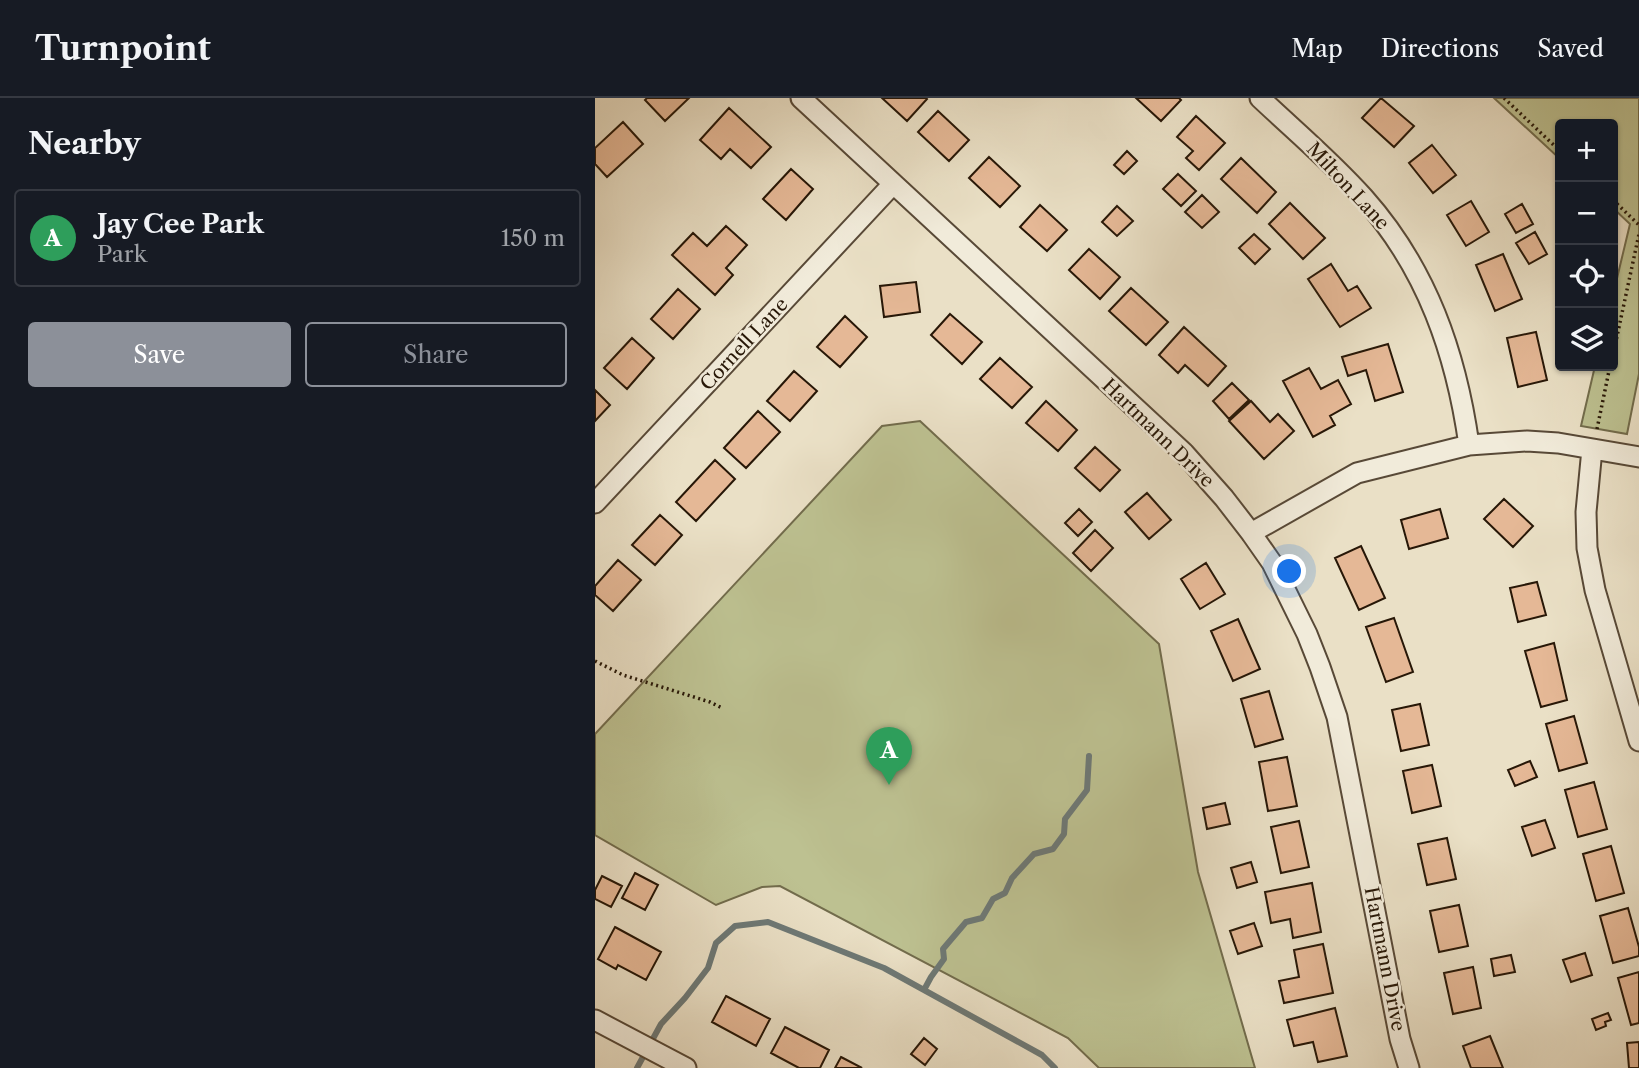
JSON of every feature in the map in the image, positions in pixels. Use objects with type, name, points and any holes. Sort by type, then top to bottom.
[{"type":"street","name":"Hartmann Drive","points":[[801,98],[1184,453],[1251,533],[1272,563],[1307,634],[1337,717],[1409,1068]]},
{"type":"street","name":"Milton Lane","points":[[1260,98],[1364,198],[1412,265],[1438,316],[1454,366],[1469,445]]},
{"type":"street","name":"Cornell Lane","points":[[595,503],[893,184]]},
{"type":"street","points":[[1251,533],[1357,473],[1469,445],[1527,441],[1558,443],[1639,457]]},
{"type":"street","points":[[1593,449],[1586,512],[1587,548],[1595,590],[1639,741]]},
{"type":"street","points":[[595,1020],[686,1068]]},
{"type":"path","points":[[1507,99],[1555,146]]},
{"type":"path","points":[[1618,205],[1639,225]]},
{"type":"path","points":[[1618,332],[1639,234]]},
{"type":"path","points":[[1593,449],[1609,371]]},
{"type":"path","points":[[595,661],[623,675],[710,702],[722,709]]},
{"type":"green space","points":[[1494,98],[1639,98],[1639,374],[1627,434],[1581,426],[1594,371],[1618,371],[1618,274],[1630,224],[1618,213],[1618,119],[1555,119],[1555,154]]},
{"type":"green space","points":[[920,421],[1159,644],[1198,872],[1255,1068],[1099,1068],[1068,1038],[780,886],[762,887],[716,905],[595,835],[595,734],[882,426]]},
{"type":"building","points":[[689,98],[665,121],[645,100]]},
{"type":"building","points":[[882,98],[926,98],[927,99],[907,121]]},
{"type":"building","points":[[1136,98],[1179,98],[1181,100],[1161,121]]},
{"type":"building","points":[[1381,98],[1414,126],[1394,147],[1362,118]]},
{"type":"building","points":[[729,108],[771,147],[751,168],[730,149],[721,159],[700,140]]},
{"type":"building","points":[[938,111],[969,140],[949,161],[918,132]]},
{"type":"building","points":[[1196,116],[1225,143],[1199,170],[1186,158],[1193,151],[1177,137]]},
{"type":"building","points":[[623,122],[643,144],[607,177],[595,164],[595,148]]},
{"type":"building","points":[[1432,145],[1456,175],[1433,193],[1409,163]]},
{"type":"building","points":[[1127,151],[1137,161],[1124,174],[1114,165]]},
{"type":"building","points":[[989,157],[1020,186],[1000,207],[969,178]]},
{"type":"building","points":[[1241,158],[1276,192],[1257,213],[1221,179]]},
{"type":"building","points":[[791,169],[813,189],[786,220],[763,199]]},
{"type":"building","points":[[1178,174],[1196,191],[1181,206],[1163,189]]},
{"type":"building","points":[[1202,195],[1219,212],[1202,228],[1185,212]]},
{"type":"building","points":[[1471,201],[1489,232],[1466,246],[1447,215]]},
{"type":"building","points":[[1290,203],[1325,238],[1303,259],[1269,224]]},
{"type":"building","points":[[1522,204],[1533,224],[1516,233],[1505,214]]},
{"type":"building","points":[[1040,205],[1067,230],[1047,251],[1020,227]]},
{"type":"building","points":[[1117,206],[1133,221],[1117,236],[1102,222]]},
{"type":"building","points":[[726,226],[747,245],[726,268],[733,275],[715,295],[672,255],[693,233],[707,246]]},
{"type":"building","points":[[1535,232],[1547,254],[1529,264],[1516,243]]},
{"type":"building","points":[[1254,234],[1270,249],[1255,264],[1239,248]]},
{"type":"building","points":[[1089,249],[1120,277],[1100,299],[1069,270]]},
{"type":"building","points":[[1503,254],[1522,299],[1495,311],[1476,265]]},
{"type":"building","points":[[1331,264],[1348,291],[1357,286],[1371,308],[1340,327],[1308,279]]},
{"type":"building","points":[[916,282],[920,312],[884,317],[880,286]]},
{"type":"building","points":[[1131,288],[1168,322],[1146,345],[1109,311]]},
{"type":"building","points":[[678,289],[700,309],[673,339],[651,319]]},
{"type":"building","points":[[950,314],[982,342],[962,364],[931,335]]},
{"type":"building","points":[[845,316],[867,337],[840,367],[817,347]]},
{"type":"building","points":[[1184,327],[1226,366],[1208,386],[1185,365],[1178,373],[1159,355]]},
{"type":"building","points":[[1536,332],[1547,380],[1518,387],[1507,338]]},
{"type":"building","points":[[632,338],[654,358],[627,389],[604,368]]},
{"type":"building","points":[[1388,344],[1403,392],[1375,401],[1366,370],[1348,376],[1342,357]]},
{"type":"building","points":[[1000,358],[1032,387],[1012,408],[980,379]]},
{"type":"building","points":[[1309,368],[1321,389],[1338,380],[1351,404],[1330,416],[1335,425],[1313,437],[1283,381]]},
{"type":"building","points":[[794,371],[817,391],[790,421],[767,401]]},
{"type":"building","points":[[1232,383],[1249,400],[1229,419],[1213,401]]},
{"type":"building","points":[[595,390],[610,405],[595,421]]},
{"type":"building","points":[[1046,401],[1077,430],[1058,451],[1026,423]]},
{"type":"building","points":[[1251,401],[1270,422],[1278,414],[1294,431],[1264,459],[1229,421]]},
{"type":"building","points":[[758,411],[780,432],[746,468],[724,448]]},
{"type":"building","points":[[1095,447],[1120,470],[1100,491],[1075,468]]},
{"type":"building","points":[[715,460],[735,479],[696,521],[676,502]]},
{"type":"building","points":[[1147,493],[1171,520],[1149,539],[1125,512]]},
{"type":"building","points":[[1504,499],[1533,526],[1513,547],[1484,519]]},
{"type":"building","points":[[1079,509],[1092,522],[1078,536],[1065,523]]},
{"type":"building","points":[[1440,509],[1448,538],[1409,549],[1401,520]]},
{"type":"building","points":[[660,515],[682,535],[655,565],[632,545]]},
{"type":"building","points":[[1095,530],[1113,548],[1091,571],[1073,553]]},
{"type":"building","points":[[1361,546],[1385,598],[1359,610],[1335,558]]},
{"type":"building","points":[[618,560],[641,580],[613,611],[595,595],[595,586]]},
{"type":"building","points":[[1206,563],[1225,594],[1200,609],[1181,579]]},
{"type":"building","points":[[1537,582],[1546,615],[1518,622],[1510,588]]},
{"type":"building","points":[[1394,618],[1413,672],[1386,682],[1366,627]]},
{"type":"building","points":[[1238,619],[1260,669],[1233,681],[1211,631]]},
{"type":"building","points":[[1554,643],[1567,700],[1541,707],[1525,651]]},
{"type":"building","points":[[1269,691],[1283,739],[1255,747],[1241,699]]},
{"type":"building","points":[[1420,704],[1429,745],[1401,751],[1392,710]]},
{"type":"building","points":[[1574,716],[1587,763],[1559,771],[1546,724]]},
{"type":"building","points":[[1287,757],[1297,806],[1268,811],[1259,762]]},
{"type":"building","points":[[1530,761],[1537,777],[1515,786],[1508,770]]},
{"type":"building","points":[[1432,765],[1441,806],[1412,813],[1403,771]]},
{"type":"building","points":[[1594,782],[1607,829],[1578,837],[1565,790]]},
{"type":"building","points":[[1225,803],[1230,824],[1207,829],[1203,808]]},
{"type":"building","points":[[1545,820],[1555,848],[1532,856],[1522,827]]},
{"type":"building","points":[[1299,821],[1309,867],[1281,873],[1271,827]]},
{"type":"building","points":[[1447,838],[1456,879],[1427,885],[1418,844]]},
{"type":"building","points":[[1611,846],[1624,893],[1596,901],[1583,854]]},
{"type":"building","points":[[1251,862],[1257,882],[1237,888],[1231,868]]},
{"type":"building","points":[[635,873],[658,885],[645,910],[622,898]]},
{"type":"building","points":[[602,876],[622,886],[611,907],[595,899],[595,890]]},
{"type":"building","points":[[1312,883],[1321,932],[1293,938],[1290,919],[1271,923],[1265,892]]},
{"type":"building","points":[[1459,905],[1468,946],[1439,952],[1430,911]]},
{"type":"building","points":[[1628,908],[1639,956],[1613,963],[1600,916]]},
{"type":"building","points":[[1254,923],[1262,946],[1238,954],[1230,931]]},
{"type":"building","points":[[615,927],[661,952],[646,980],[618,965],[616,969],[598,959]]},
{"type":"building","points":[[1323,944],[1333,993],[1284,1003],[1279,981],[1299,977],[1294,950]]},
{"type":"building","points":[[1585,953],[1592,975],[1571,982],[1563,960]]},
{"type":"building","points":[[1511,955],[1515,972],[1494,976],[1491,959]]},
{"type":"building","points":[[1473,967],[1481,1008],[1453,1014],[1444,973]]},
{"type":"building","points":[[1639,972],[1639,1023],[1631,1025],[1618,978]]},
{"type":"building","points":[[726,996],[770,1019],[756,1046],[712,1022]]},
{"type":"building","points":[[1335,1008],[1347,1056],[1318,1062],[1313,1042],[1294,1046],[1287,1020]]},
{"type":"building","points":[[1608,1013],[1611,1020],[1605,1022],[1606,1026],[1596,1030],[1592,1019]]},
{"type":"building","points":[[785,1027],[829,1050],[820,1068],[799,1068],[771,1053]]},
{"type":"building","points":[[1490,1036],[1503,1068],[1471,1068],[1463,1046]]},
{"type":"building","points":[[924,1038],[937,1049],[925,1065],[911,1054]]},
{"type":"building","points":[[1639,1042],[1639,1068],[1629,1068],[1627,1043]]},
{"type":"building","points":[[841,1057],[862,1068],[835,1068]]},
{"type":"waterway","points":[[924,990],[944,959],[943,949],[966,922],[982,918],[993,899],[1005,893],[1012,878],[1034,854],[1053,849],[1064,834],[1065,819],[1087,790],[1089,756]]},
{"type":"waterway","points":[[637,1068],[661,1024],[708,968],[716,943],[735,926],[768,922],[884,968],[1042,1055],[1055,1068]]},
{"type":"place","name":"Jay Cee Park","points":[[889,785]]}]
